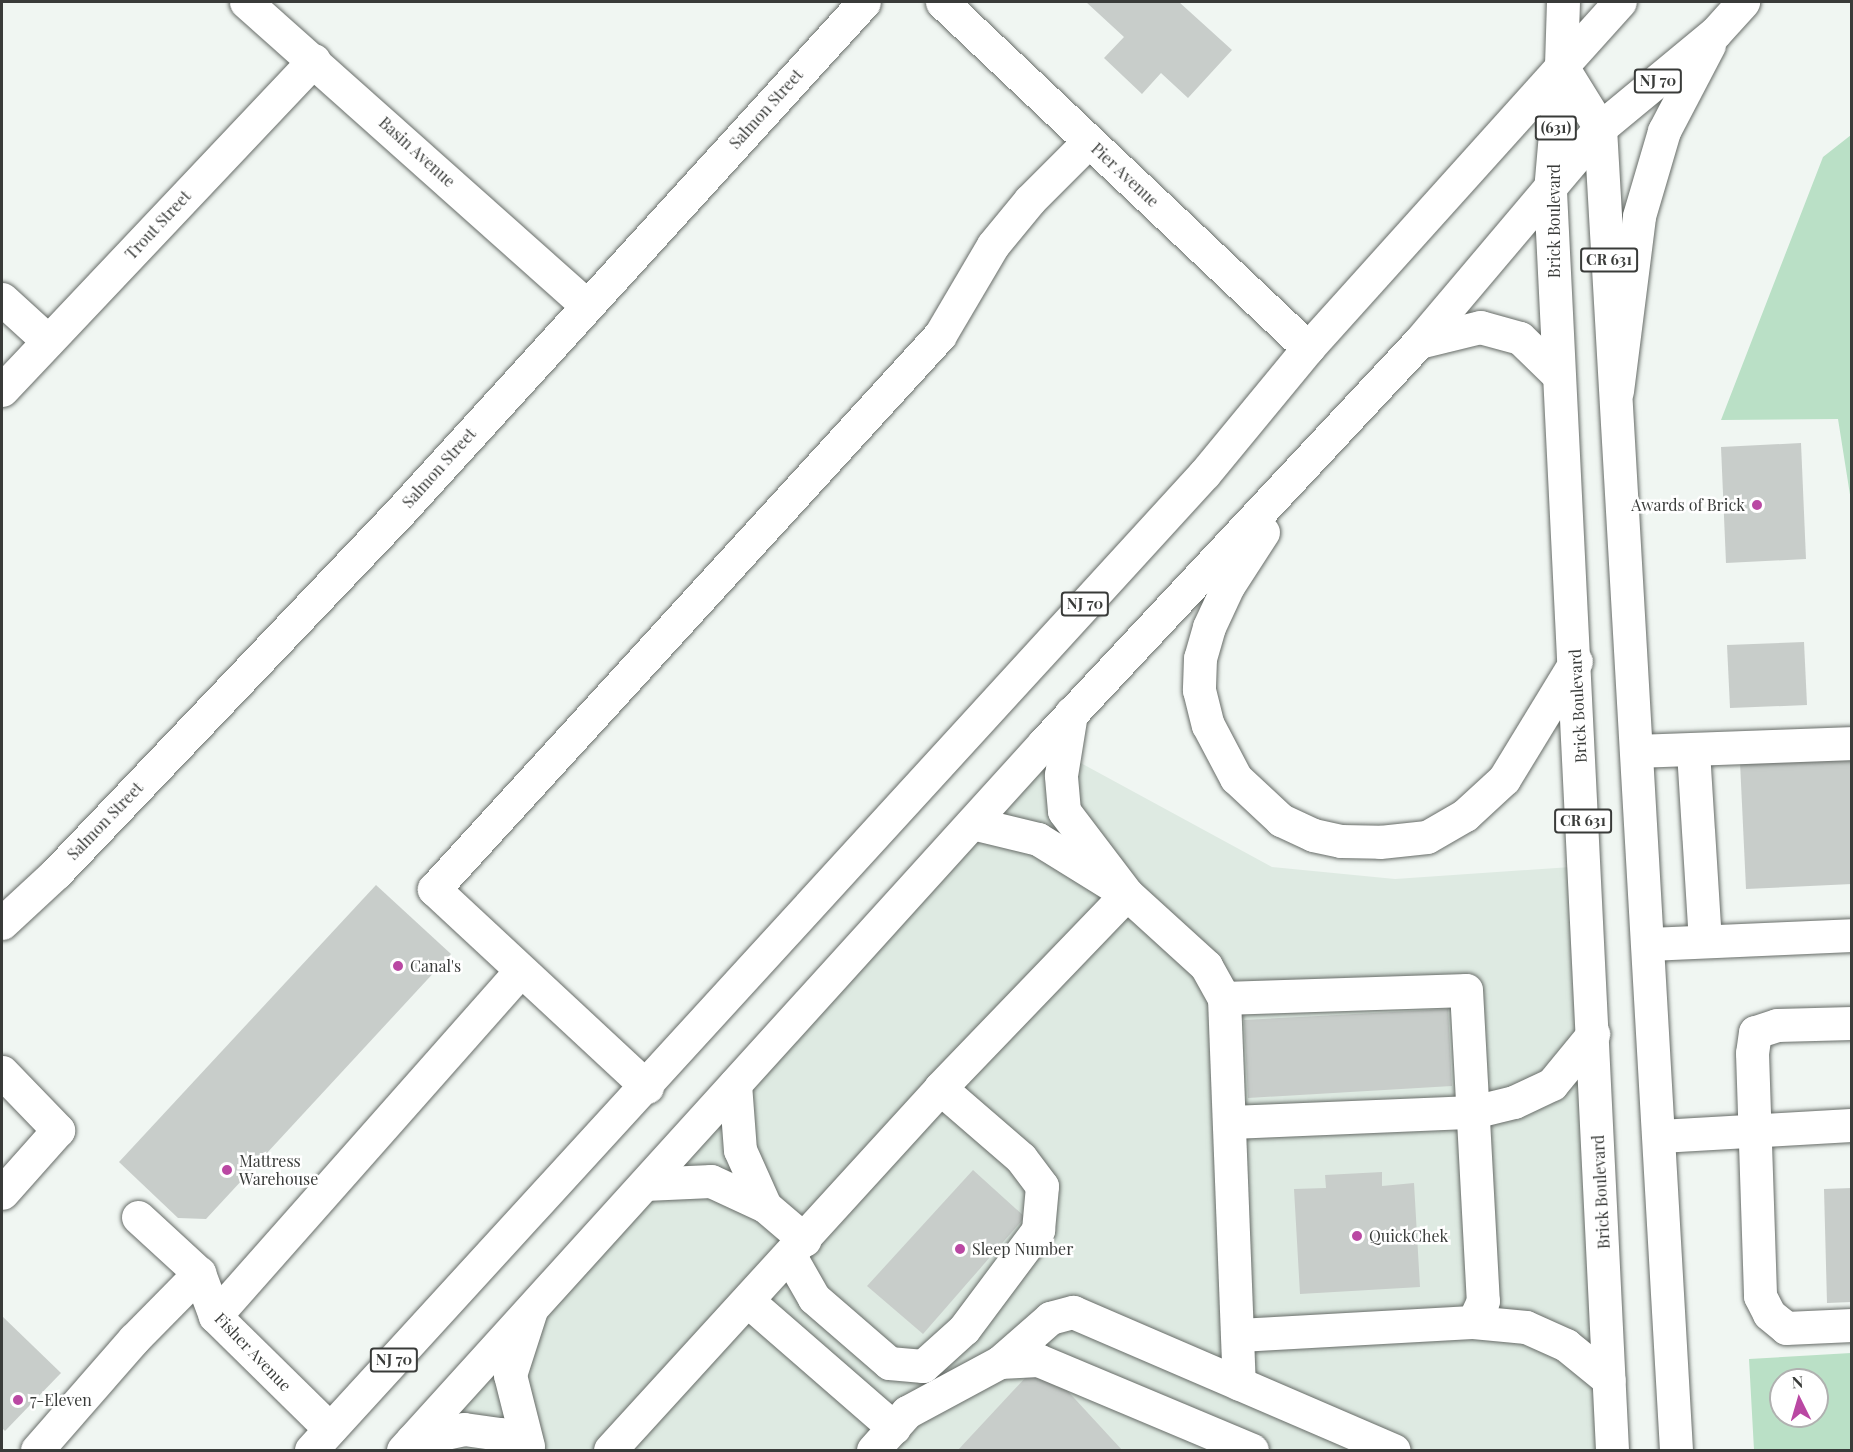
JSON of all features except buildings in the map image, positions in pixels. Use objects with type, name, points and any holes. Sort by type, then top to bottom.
[{"type":"main road","name":"Basin Avenue","points":[[246,2],[315,60],[586,306]]},
{"type":"main road","name":"Salmon Street","points":[[2,923],[56,873],[398,514],[864,2]]},
{"type":"main road","name":"Pier Avenue","points":[[942,2],[1308,348]]},
{"type":"main road","name":"Brick Boulevard","points":[[1563,2],[1562,65],[1551,191],[1557,374],[1576,661],[1612,1450]]},
{"type":"main road","name":"NJ 70","points":[[321,1440],[647,1087],[1205,473],[1308,348],[1620,2]]},
{"type":"main road","name":"NJ 70","points":[[407,1445],[1071,713],[1419,342],[1551,191],[1600,128],[1715,33],[1743,2]]},
{"type":"main road","points":[[1617,391],[1639,216],[1664,131],[1715,33]]},
{"type":"main road","name":"Trout Street","points":[[2,390],[315,60]]},
{"type":"main road","name":"CR 631","points":[[1562,65],[1600,128],[1638,752],[1676,1450]]},
{"type":"main road","points":[[647,1087],[519,972],[434,889],[940,335],[993,245],[1030,200],[1089,141]]},
{"type":"main road","points":[[2,299],[48,341]]},
{"type":"main road","points":[[1419,342],[1480,327],[1520,338],[1557,374]]},
{"type":"main road","points":[[1308,462],[1228,586],[1200,658],[1199,690],[1219,752],[1255,800],[1281,820],[1313,835],[1341,841],[1427,837],[1465,816],[1504,779],[1576,661]]},
{"type":"main road","points":[[1071,713],[1061,775],[1064,811],[1127,894],[1206,966],[1224,998],[1231,1122],[1239,1384]]},
{"type":"main road","points":[[1638,752],[1851,743]]},
{"type":"main road","points":[[1693,751],[1705,941]]},
{"type":"main road","points":[[972,823],[1038,839],[1127,894]]},
{"type":"main road","points":[[610,1450],[749,1302],[940,1088],[1127,894]]},
{"type":"main road","points":[[1648,944],[1851,935]]},
{"type":"main road","points":[[215,1317],[519,972]]},
{"type":"main road","points":[[1224,998],[1466,990],[1483,1301],[1473,1322]]},
{"type":"main road","points":[[1851,1023],[1777,1024],[1755,1032],[1753,1131],[1760,1296],[1769,1314],[1786,1328],[1851,1325]]},
{"type":"main road","points":[[1231,1122],[1473,1113],[1514,1102],[1552,1084],[1593,1034]]},
{"type":"main road","points":[[2,1072],[58,1130],[2,1193]]},
{"type":"main road","points":[[735,1084],[740,1150],[765,1206],[797,1248],[814,1298],[889,1363],[923,1366],[964,1329],[1038,1230],[1042,1186],[1021,1158],[940,1088]]},
{"type":"main road","points":[[1659,1136],[1851,1125]]},
{"type":"main road","points":[[645,1184],[711,1181],[765,1206]]},
{"type":"main road","name":"Fisher Avenue","points":[[138,1217],[199,1273],[215,1317],[321,1440]]},
{"type":"main road","points":[[37,1450],[134,1339],[199,1273]]},
{"type":"main road","points":[[749,1302],[884,1439],[907,1412],[1000,1362],[1050,1318],[1073,1312],[1394,1450]]},
{"type":"main road","points":[[530,1448],[510,1375],[531,1310]]},
{"type":"main road","points":[[1237,1335],[1473,1322],[1526,1327],[1566,1345],[1609,1380]]},
{"type":"main road","points":[[1000,1362],[1038,1360],[1252,1450]]},
{"type":"main road","points":[[407,1445],[464,1429],[500,1434],[530,1448]]},
{"type":"shaded area","points":[[1044,743],[1272,867],[1395,879],[1585,866],[1612,1450],[403,1450]]},
{"type":"green space","points":[[1851,135],[1851,501],[1838,419],[1721,420],[1823,157]]},
{"type":"green space","points":[[1851,1353],[1851,1450],[1754,1450],[1749,1359]]},
{"type":"place","name":"Awards of Brick","points":[[1757,505]]},
{"type":"place","name":"Canal's","points":[[398,966]]},
{"type":"place","name":"Mattress Warehouse","points":[[227,1170]]},
{"type":"place","name":"QuickChek","points":[[1357,1236]]},
{"type":"place","name":"Sleep Number","points":[[960,1249]]},
{"type":"place","name":"7-Eleven","points":[[18,1400]]}]
